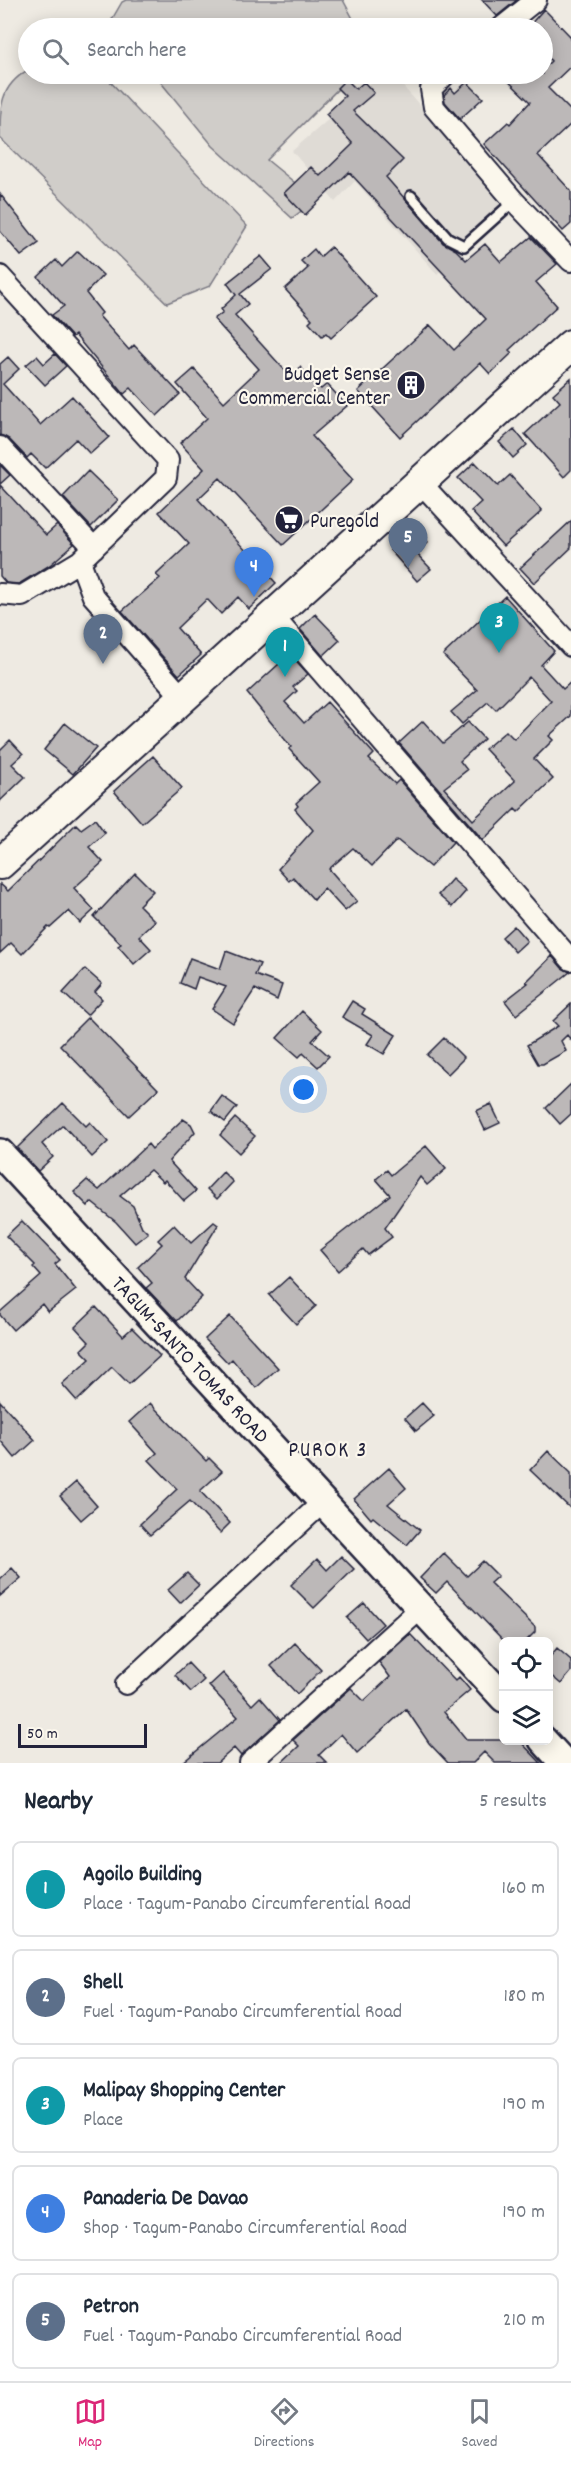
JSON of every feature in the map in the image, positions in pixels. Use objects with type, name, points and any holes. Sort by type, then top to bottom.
[{"type":"main road","points":[[0,864],[571,345]]},
{"type":"main road","name":"TAGUM-SANTO TOMAS ROAD","points":[[0,1153],[499,1693]]},
{"type":"main road","points":[[548,1745],[564,1763]]},
{"type":"street","points":[[514,18],[536,0]]},
{"type":"street","points":[[436,84],[431,89],[434,107],[514,201],[571,261]]},
{"type":"street","points":[[0,276],[168,460],[166,478],[87,554],[22,596],[0,594]]},
{"type":"street","points":[[0,447],[87,554],[93,596],[183,698]]},
{"type":"street","points":[[420,482],[571,646]]},
{"type":"street","points":[[272,615],[571,960]]},
{"type":"street","points":[[126,1684],[323,1502]]},
{"type":"street","points":[[250,1763],[421,1608]]},
{"type":"lane","points":[[411,196],[448,238],[464,246],[514,201]]},
{"type":"shaded area","points":[[126,0],[343,0],[353,18],[113,18],[122,2]]},
{"type":"shaded area","points":[[18,77],[18,84],[112,84],[247,226],[210,286],[167,303],[0,138],[1,107],[12,83]]},
{"type":"shaded area","points":[[162,84],[343,84],[267,160],[316,200],[292,218],[213,146]]},
{"type":"shaded area","points":[[369,84],[401,84],[510,207],[437,274],[355,181],[335,202],[292,151]]},
{"type":"building","points":[[482,0],[517,0],[497,16]]},
{"type":"building","points":[[544,9],[553,18],[536,18]]},
{"type":"building","points":[[553,18],[571,37],[571,66],[553,83]]},
{"type":"building","points":[[341,84],[351,84],[356,89],[362,84],[366,84],[374,93],[353,111],[403,160],[386,177],[443,243],[456,250],[466,260],[485,244],[501,262],[531,237],[557,264],[536,282],[557,306],[509,350],[512,353],[490,374],[480,363],[400,437],[358,391],[430,325],[454,350],[486,319],[349,172],[305,215],[284,193],[311,167],[320,176],[353,144],[326,114],[345,96],[337,88]]},
{"type":"building","points":[[465,84],[469,84],[483,98],[460,119],[445,102],[444,95],[451,88],[455,93]]},
{"type":"building","points":[[511,84],[552,84],[548,88],[571,111],[571,124],[538,155],[571,191],[571,224],[563,231],[484,144],[508,122],[510,124],[530,102]]},
{"type":"building","points":[[0,194],[39,243],[21,256],[0,231]]},
{"type":"building","points":[[331,247],[376,297],[331,338],[326,333],[322,336],[309,322],[312,319],[285,289],[308,268],[301,261],[314,249],[320,257]]},
{"type":"building","points":[[78,251],[103,275],[86,293],[102,313],[99,316],[129,350],[134,345],[180,394],[157,416],[131,388],[124,394],[75,335],[72,337],[52,315],[64,306],[38,277],[56,260],[62,267]]},
{"type":"building","points":[[261,256],[272,269],[240,294],[248,304],[235,315],[290,376],[300,367],[321,389],[327,384],[347,406],[312,436],[353,480],[283,545],[220,478],[198,499],[276,583],[249,609],[238,597],[221,614],[207,599],[177,628],[201,655],[179,675],[122,611],[160,578],[156,575],[189,544],[159,512],[204,469],[180,443],[207,418],[177,384],[194,369],[224,402],[259,369],[214,319],[223,312],[221,309],[236,295],[227,283]]},
{"type":"building","points":[[55,354],[66,366],[45,385],[26,365],[37,356],[44,364]]},
{"type":"building","points":[[8,357],[19,369],[3,384],[40,425],[72,396],[109,437],[90,454],[76,439],[45,468],[31,454],[27,458],[9,439],[0,435],[0,364]]},
{"type":"building","points":[[571,378],[571,470],[564,477],[525,434],[560,402],[553,394]]},
{"type":"building","points":[[514,429],[527,445],[513,458],[499,442]]},
{"type":"building","points":[[475,462],[498,486],[510,475],[542,511],[503,546],[471,511],[481,502],[458,478]]},
{"type":"building","points":[[0,465],[10,475],[0,484]]},
{"type":"building","points":[[88,471],[118,500],[91,527],[63,497]]},
{"type":"building","points":[[0,485],[46,535],[57,525],[74,544],[50,565],[19,584],[6,583],[0,576]]},
{"type":"building","points":[[571,521],[571,548],[534,583],[520,568]]},
{"type":"building","points":[[416,528],[428,542],[416,553],[431,569],[417,581],[390,550]]},
{"type":"building","points":[[505,596],[554,651],[541,665],[563,689],[571,682],[571,716],[549,736],[553,740],[534,759],[553,779],[518,812],[515,809],[483,840],[399,743],[423,721],[443,743],[468,722],[484,739],[460,761],[467,770],[444,788],[473,820],[515,781],[485,749],[506,731],[514,739],[551,701],[529,677],[496,710],[488,702],[462,724],[451,712],[477,690],[443,655]]},
{"type":"building","points":[[315,614],[340,640],[323,656],[300,629]]},
{"type":"building","points":[[290,654],[308,674],[293,687],[297,691],[285,702],[304,723],[327,702],[374,754],[369,759],[395,784],[399,780],[453,842],[430,867],[397,840],[372,866],[353,848],[329,869],[357,901],[345,911],[324,888],[314,900],[293,877],[289,881],[278,869],[313,830],[295,809],[298,806],[296,803],[319,782],[289,749],[291,747],[247,693]]},
{"type":"building","points":[[65,723],[96,748],[73,774],[44,750]]},
{"type":"building","points":[[10,740],[23,754],[12,764],[25,777],[0,801],[0,750]]},
{"type":"building","points":[[153,756],[182,788],[142,823],[114,791]]},
{"type":"building","points":[[95,819],[105,833],[89,847],[103,862],[74,888],[94,910],[80,923],[69,911],[50,928],[48,927],[22,954],[11,943],[0,953],[0,884],[8,891],[76,824],[81,829]]},
{"type":"building","points":[[135,873],[153,891],[139,905],[155,921],[139,936],[151,949],[134,964],[118,946],[121,944],[94,917]]},
{"type":"building","points":[[452,879],[466,891],[452,907],[438,895]]},
{"type":"building","points":[[514,926],[527,941],[515,952],[502,937]]},
{"type":"building","points":[[226,951],[260,964],[255,975],[282,985],[277,1000],[255,989],[233,1023],[212,1009],[226,987],[198,977],[194,989],[180,983],[190,958],[220,969]]},
{"type":"building","points":[[552,956],[562,968],[570,972],[516,1015],[505,1001],[528,983],[526,982]]},
{"type":"building","points":[[85,969],[102,984],[95,992],[102,999],[87,1015],[63,993]]},
{"type":"building","points":[[352,1001],[365,1009],[362,1014],[396,1035],[384,1054],[367,1044],[373,1035],[342,1017]]},
{"type":"building","points":[[571,1004],[571,1040],[567,1035],[561,1041],[566,1051],[543,1064],[538,1064],[527,1045],[558,1026],[553,1021]]},
{"type":"building","points":[[302,1011],[322,1030],[312,1041],[329,1056],[318,1067],[303,1053],[299,1057],[277,1038]]},
{"type":"building","points":[[88,1017],[158,1089],[129,1116],[60,1045]]},
{"type":"building","points":[[444,1038],[464,1058],[448,1074],[427,1055]]},
{"type":"building","points":[[571,1084],[571,1114],[560,1124],[546,1108]]},
{"type":"building","points":[[222,1096],[237,1107],[225,1122],[211,1111]]},
{"type":"building","points":[[63,1103],[86,1126],[90,1122],[108,1142],[92,1157],[63,1125],[42,1144],[53,1157],[38,1171],[17,1148]]},
{"type":"building","points":[[491,1104],[500,1123],[485,1130],[476,1111]]},
{"type":"building","points":[[235,1118],[255,1136],[239,1153],[220,1135]]},
{"type":"building","points":[[183,1119],[191,1124],[195,1132],[169,1161],[196,1191],[184,1201],[165,1180],[163,1182],[150,1170],[120,1196],[133,1206],[142,1227],[148,1233],[135,1243],[116,1222],[91,1202],[88,1206],[74,1192],[87,1180],[99,1190],[148,1144],[152,1149]]},
{"type":"building","points":[[426,1146],[446,1169],[427,1185],[420,1177],[385,1228],[392,1237],[368,1255],[363,1249],[338,1271],[320,1250],[390,1195],[376,1179],[387,1170],[391,1175]]},
{"type":"building","points":[[223,1172],[233,1182],[217,1199],[207,1189]]},
{"type":"building","points":[[22,1221],[60,1260],[55,1264],[76,1290],[48,1312],[42,1304],[13,1330],[0,1312],[41,1276],[33,1267],[35,1265],[6,1236]]},
{"type":"building","points":[[214,1222],[218,1225],[185,1279],[202,1297],[177,1321],[146,1288],[152,1283],[138,1267],[162,1244],[158,1240],[174,1225],[191,1243]]},
{"type":"building","points":[[289,1277],[316,1306],[296,1324],[269,1295]]},
{"type":"building","points":[[96,1307],[123,1336],[132,1328],[160,1356],[129,1384],[112,1367],[77,1401],[62,1384],[90,1359],[81,1350],[89,1342],[75,1327]]},
{"type":"building","points":[[230,1316],[278,1368],[256,1388],[232,1359],[228,1363],[205,1339]]},
{"type":"building","points":[[0,1401],[35,1440],[15,1458],[0,1440]]},
{"type":"building","points":[[150,1403],[206,1461],[209,1458],[222,1471],[200,1491],[230,1523],[220,1533],[190,1501],[150,1535],[140,1524],[177,1489],[149,1460],[157,1453],[129,1422]]},
{"type":"building","points":[[422,1403],[434,1416],[416,1431],[405,1418]]},
{"type":"building","points":[[548,1451],[571,1473],[571,1509],[530,1470]]},
{"type":"building","points":[[389,1468],[406,1488],[388,1504],[420,1530],[407,1545],[373,1517],[371,1519],[354,1499]]},
{"type":"building","points":[[76,1482],[97,1506],[81,1520],[60,1496]]},
{"type":"building","points":[[444,1553],[467,1576],[483,1561],[498,1576],[490,1583],[535,1627],[535,1632],[530,1637],[500,1637],[447,1582],[436,1593],[420,1578]]},
{"type":"building","points":[[341,1556],[354,1569],[314,1608],[291,1585],[317,1559],[327,1570]]},
{"type":"building","points":[[12,1568],[21,1578],[0,1596],[0,1579]]},
{"type":"building","points":[[187,1573],[199,1585],[180,1603],[168,1590]]},
{"type":"building","points":[[364,1603],[383,1624],[366,1639],[347,1618]]},
{"type":"building","points":[[410,1634],[455,1681],[459,1677],[470,1690],[444,1712],[467,1740],[499,1740],[499,1745],[524,1745],[541,1763],[495,1763],[484,1752],[473,1763],[448,1763],[429,1743],[406,1709],[357,1753],[341,1734],[319,1755],[327,1763],[281,1763],[299,1746],[293,1740],[351,1688],[364,1701],[390,1677],[379,1662]]},
{"type":"building","points":[[295,1643],[321,1670],[297,1694],[271,1666]]},
{"type":"building","points":[[557,1648],[571,1660],[571,1672],[561,1684],[553,1677],[553,1653]]},
{"type":"building","points":[[188,1663],[204,1680],[191,1692],[175,1675]]},
{"type":"building","points":[[223,1673],[252,1705],[260,1697],[280,1720],[241,1756],[234,1748],[217,1763],[182,1763],[238,1717],[209,1686]]},
{"type":"place","name":"Budget Sense Commercial Center","points":[[411,385]]},
{"type":"place","name":"Puregold","points":[[289,520]]},
{"type":"place","name":"Petron","points":[[408,568]]},
{"type":"place","name":"Panaderia De Davao","points":[[254,597]]},
{"type":"place","name":"Malipay Shopping Center","points":[[499,653]]},
{"type":"place","name":"Shell","points":[[103,664]]},
{"type":"place","name":"Agoilo Building","points":[[285,677]]},
{"type":"district","name":"PUROK 3","points":[[328,1448]]}]
